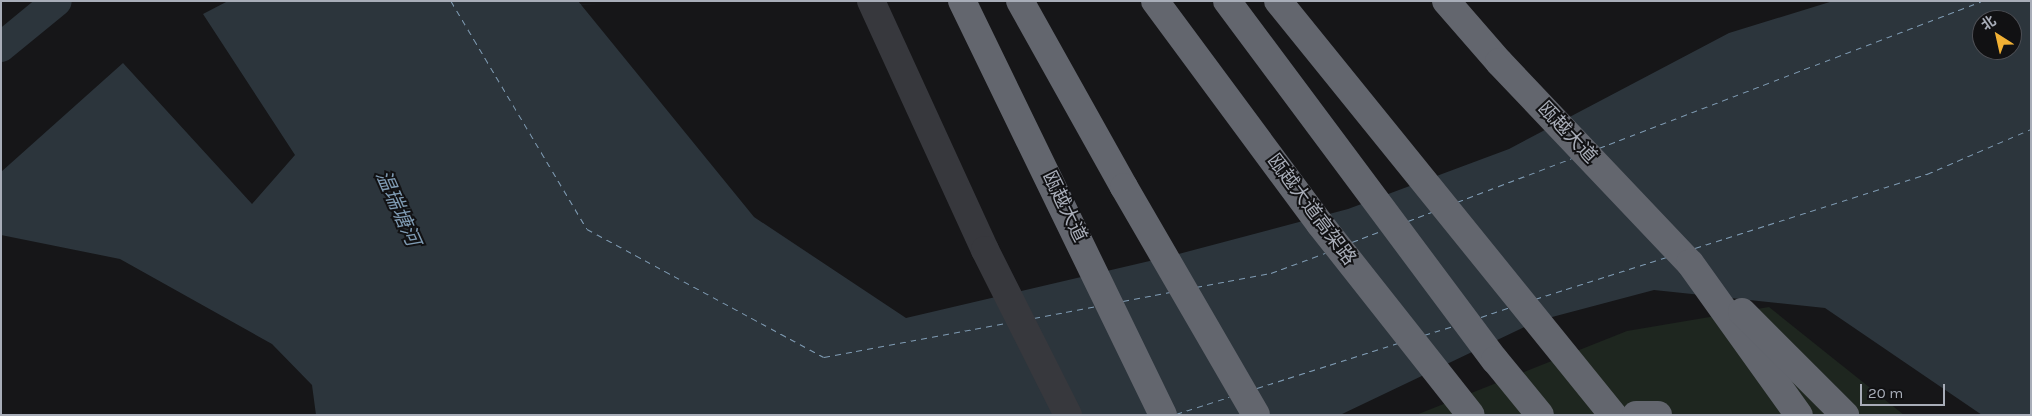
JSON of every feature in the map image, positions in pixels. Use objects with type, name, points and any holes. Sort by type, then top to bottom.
[{"type":"highway","name":"瓯越大道","points":[[962,1],[1081,242],[1163,415]]},
{"type":"highway","points":[[1020,1],[1124,187],[1256,415]]},
{"type":"highway","name":"瓯越大道高架路","points":[[1155,1],[1320,224],[1471,415]]},
{"type":"highway","points":[[1227,1],[1495,360],[1540,415]]},
{"type":"highway","points":[[1278,1],[1612,415]]},
{"type":"highway","name":"瓯越大道","points":[[1446,1],[1499,62],[1690,263],[1824,391],[1845,415]]},
{"type":"highway","name":"瓯越大道","points":[[1690,263],[1799,415]]},
{"type":"highway","points":[[1636,415],[1658,415]]},
{"type":"street","points":[[871,1],[985,250],[1068,415]]},
{"type":"shaded area","points":[[1769,307],[1904,415],[1416,415],[1627,331]]},
{"type":"water","name":"温瑞塘河","points":[[228,1],[578,1],[754,217],[906,318],[1171,256],[1348,209],[1509,149],[1729,33],[1833,1],[2031,1],[2031,415],[1982,415],[1825,308],[1654,290],[1537,321],[1340,415],[316,415],[312,385],[272,344],[120,259],[1,235],[1,172],[123,63],[252,204],[295,155],[203,14]]},
{"type":"waterway","points":[[1,47],[57,1]]},
{"type":"ferry route","points":[[451,1],[587,229],[824,357],[1006,323]]},
{"type":"ferry route","points":[[1599,148],[1981,1]]},
{"type":"ferry route","points":[[1695,248],[1927,174],[2031,129]]},
{"type":"ferry route","points":[[1457,202],[1572,158]]},
{"type":"ferry route","points":[[1408,221],[1432,212]]},
{"type":"ferry route","points":[[1352,242],[1383,230]]},
{"type":"ferry route","points":[[1196,287],[1271,273],[1325,253]]},
{"type":"ferry route","points":[[1535,299],[1667,257]]},
{"type":"ferry route","points":[[1123,301],[1170,292]]},
{"type":"ferry route","points":[[1034,318],[1097,306]]},
{"type":"ferry route","points":[[1481,317],[1510,307]]},
{"type":"ferry route","points":[[1424,335],[1453,326]]},
{"type":"ferry route","points":[[1257,388],[1398,343]]},
{"type":"ferry route","points":[[1176,414],[1229,397]]}]
